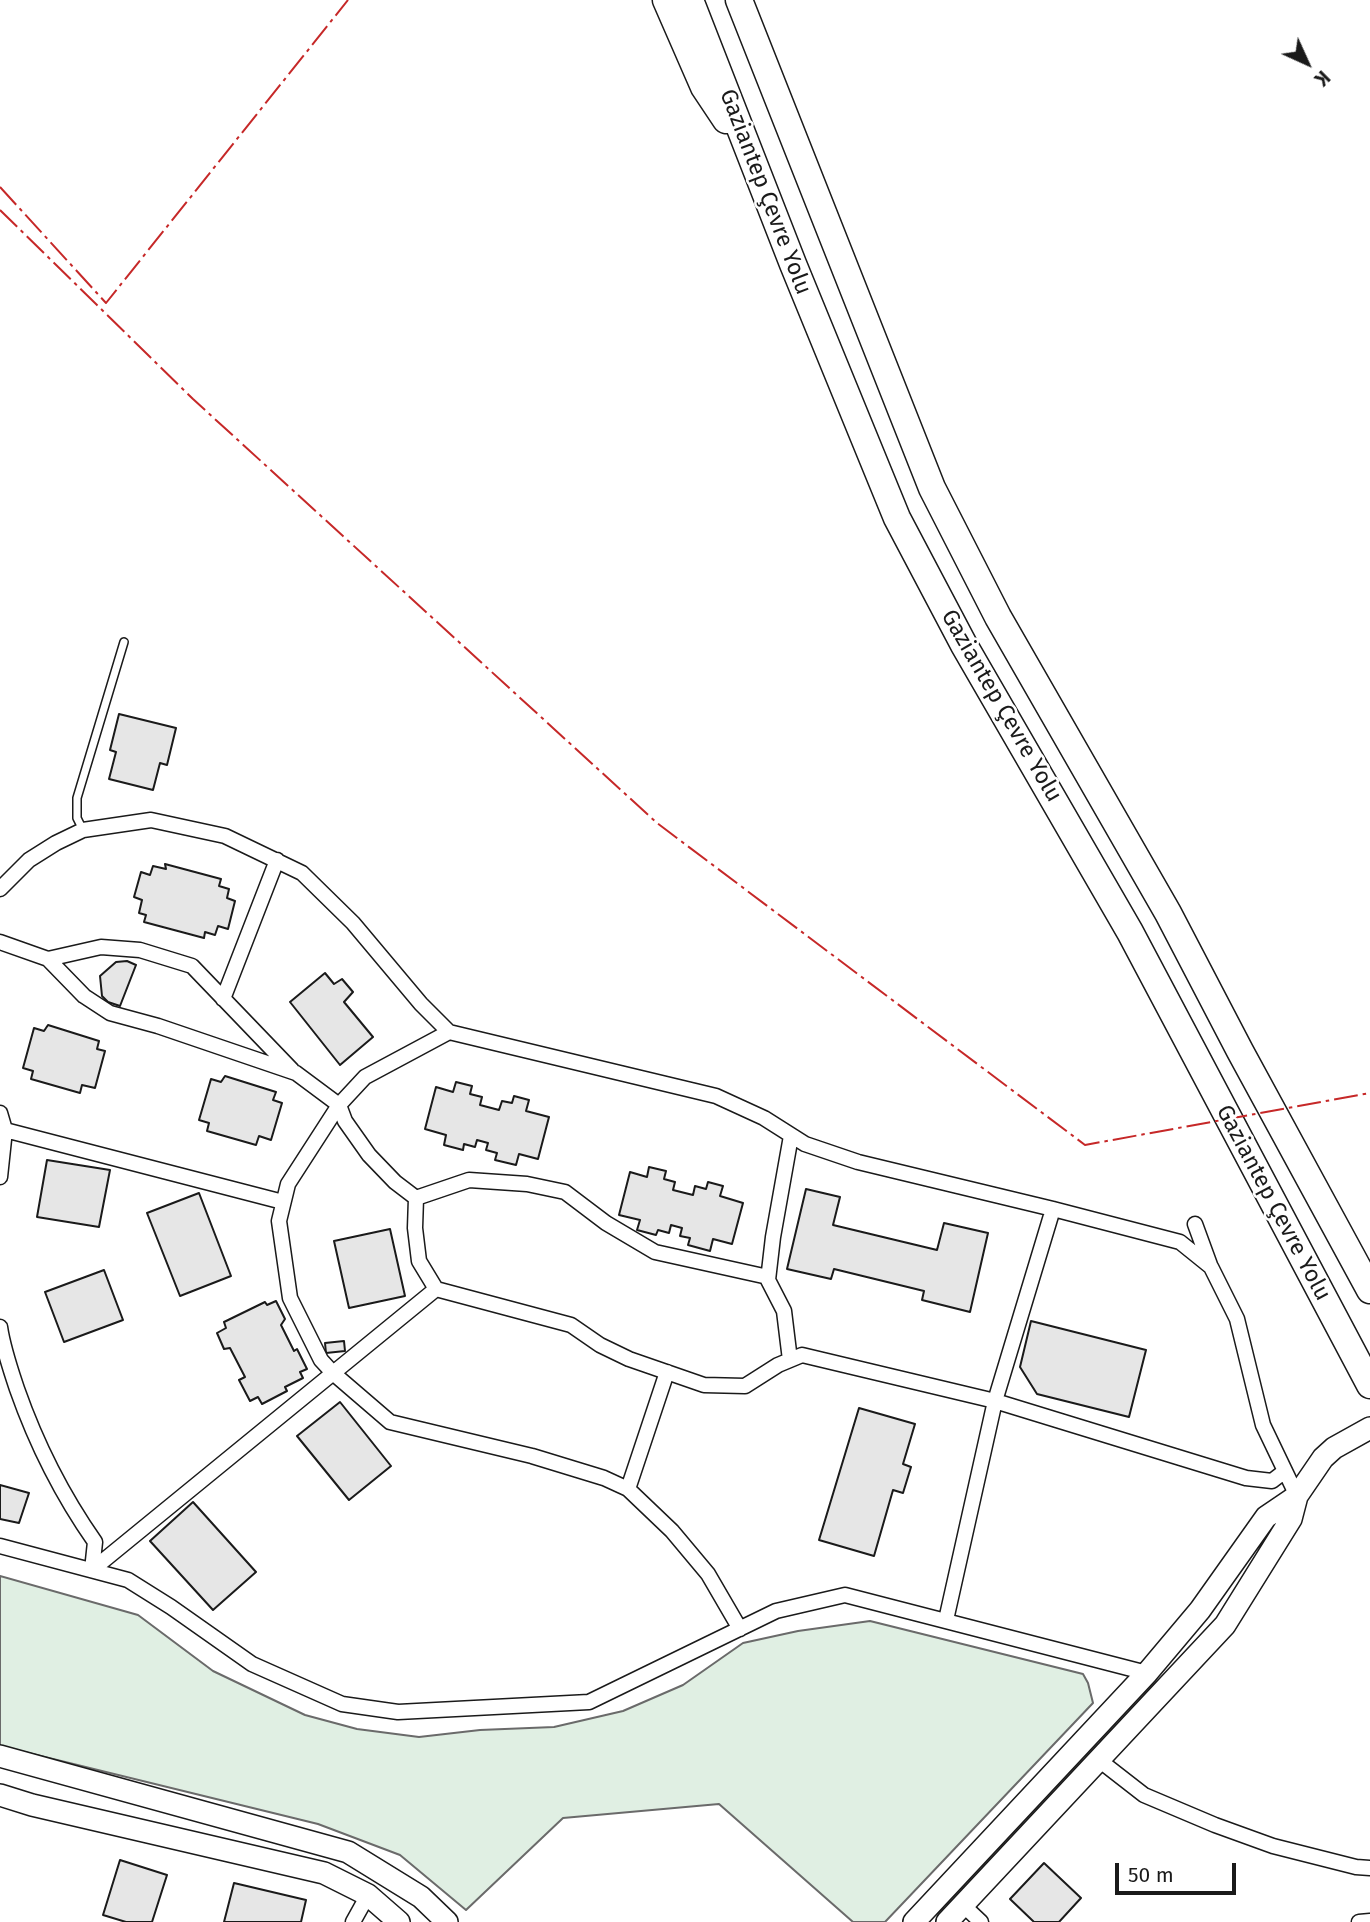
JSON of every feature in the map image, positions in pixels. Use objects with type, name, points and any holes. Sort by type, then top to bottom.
[{"type":"highway","points":[[666,0],[704,87],[755,163]]},
{"type":"highway","name":"Gaziantep Çevre Yolu","points":[[690,0],[793,264],[897,518],[964,645],[1129,932],[1370,1385]]},
{"type":"highway","name":"Gaziantep Çevre Yolu","points":[[739,0],[932,488],[998,617],[1168,913],[1370,1290]]},
{"type":"street","points":[[0,889],[29,860],[83,830],[151,820],[225,836],[302,873],[353,923],[421,1004],[449,1032],[716,1096],[764,1118],[805,1144],[858,1162],[1180,1242],[1211,1267]]},
{"type":"street","points":[[223,999],[276,860]]},
{"type":"street","points":[[0,942],[48,959],[84,996],[110,1013],[158,1026],[296,1073]]},
{"type":"street","points":[[48,959],[101,947],[140,950],[192,966],[296,1073],[339,1105],[345,1121],[369,1154],[395,1182],[416,1198]]},
{"type":"street","points":[[449,1032],[365,1077],[339,1105],[288,1184],[279,1221],[290,1298],[321,1360],[390,1422],[532,1456],[604,1478],[628,1489],[672,1531],[708,1574],[740,1629]]},
{"type":"street","points":[[0,1113],[5,1130],[0,1177]]},
{"type":"street","points":[[5,1130],[284,1202]]},
{"type":"street","points":[[790,1360],[784,1311],[768,1277],[772,1237],[791,1136]]},
{"type":"street","points":[[416,1198],[469,1180],[527,1184],[565,1192],[606,1223],[655,1252],[768,1277]]},
{"type":"street","points":[[416,1198],[415,1228],[419,1261],[436,1289],[571,1325],[600,1345],[629,1359],[704,1385],[745,1387],[778,1365],[802,1355],[995,1401],[1246,1478],[1272,1481],[1285,1471]]},
{"type":"street","points":[[946,1620],[995,1401],[1053,1209]]},
{"type":"street","points":[[1195,1224],[1211,1267],[1237,1319],[1263,1425],[1297,1496]]},
{"type":"street","points":[[92,1570],[436,1289]]},
{"type":"street","points":[[0,1326],[1,1345],[30,1425],[70,1506],[95,1542],[92,1570]]},
{"type":"street","points":[[628,1489],[667,1372]]},
{"type":"street","points":[[947,1922],[1224,1625],[1291,1519],[1297,1496],[1323,1458],[1334,1448],[1370,1428]]},
{"type":"street","points":[[914,1922],[1147,1673],[1200,1610],[1266,1517],[1297,1496]]},
{"type":"street","points":[[0,1546],[128,1580],[171,1606],[252,1664],[342,1704],[398,1712],[589,1702],[776,1611],[845,1595],[1147,1673]]},
{"type":"street","points":[[0,1756],[348,1852],[421,1897],[447,1922]]},
{"type":"street","points":[[1099,1760],[1144,1795],[1215,1825],[1273,1846],[1356,1867],[1370,1868]]},
{"type":"street","points":[[0,1795],[32,1805],[324,1872],[368,1895],[399,1922]]},
{"type":"street","points":[[354,1922],[368,1895]]},
{"type":"street","points":[[963,1905],[981,1922]]},
{"type":"street","points":[[1359,1922],[1370,1921]]},
{"type":"lane","points":[[83,830],[78,818],[77,798],[124,642]]},
{"type":"green space","points":[[0,1576],[138,1615],[213,1671],[305,1715],[357,1729],[419,1737],[480,1730],[554,1727],[623,1711],[683,1685],[743,1643],[798,1631],[870,1621],[1083,1674],[1093,1703],[885,1922],[853,1922],[719,1804],[563,1818],[466,1910],[400,1855],[318,1824],[0,1746]]},
{"type":"building","points":[[119,714],[176,728],[167,765],[160,763],[153,790],[109,779],[116,752],[110,750]]},
{"type":"building","points":[[165,864],[221,879],[219,886],[229,889],[227,898],[235,901],[228,929],[218,926],[215,935],[205,932],[204,938],[144,922],[146,915],[139,913],[142,900],[134,897],[141,872],[150,875],[153,866],[166,869]]},
{"type":"building","points":[[127,961],[136,965],[120,1006],[108,1002],[102,996],[100,976],[116,962]]},
{"type":"building","points":[[325,973],[334,984],[342,979],[353,992],[344,1002],[373,1037],[340,1065],[290,1002]]},
{"type":"building","points":[[48,1025],[99,1041],[97,1049],[105,1051],[95,1088],[82,1085],[80,1093],[31,1079],[33,1071],[23,1068],[34,1028],[44,1031]]},
{"type":"building","points":[[225,1076],[276,1092],[273,1100],[282,1103],[271,1140],[259,1136],[256,1145],[207,1131],[209,1123],[199,1120],[211,1079],[221,1082]]},
{"type":"building","points":[[456,1082],[472,1086],[470,1094],[482,1097],[480,1105],[499,1110],[502,1101],[512,1103],[514,1096],[529,1100],[526,1111],[549,1117],[538,1159],[519,1154],[516,1165],[495,1160],[497,1153],[486,1150],[488,1143],[477,1140],[475,1147],[464,1144],[463,1150],[444,1145],[446,1135],[425,1129],[436,1087],[453,1092]]},
{"type":"building","points":[[47,1160],[110,1170],[99,1227],[37,1217]]},
{"type":"building","points":[[649,1167],[666,1171],[664,1179],[675,1182],[673,1190],[693,1195],[695,1186],[706,1189],[708,1182],[723,1186],[720,1196],[743,1203],[732,1244],[713,1239],[710,1251],[688,1245],[690,1238],[680,1236],[682,1228],[671,1225],[669,1233],[658,1230],[656,1235],[637,1230],[640,1220],[619,1215],[630,1172],[647,1177]]},
{"type":"building","points":[[806,1189],[840,1197],[833,1225],[937,1250],[944,1223],[988,1233],[970,1312],[922,1300],[924,1291],[834,1269],[831,1279],[787,1269]]},
{"type":"building","points":[[199,1193],[231,1276],[180,1296],[147,1213]]},
{"type":"building","points":[[390,1229],[405,1296],[349,1308],[334,1241]]},
{"type":"building","points":[[104,1270],[123,1320],[64,1342],[45,1292]]},
{"type":"building","points":[[276,1301],[285,1319],[281,1325],[307,1369],[300,1372],[303,1378],[285,1387],[287,1391],[262,1404],[258,1397],[250,1401],[239,1380],[245,1377],[230,1348],[224,1349],[217,1333],[226,1328],[224,1322],[265,1302],[267,1305]]},
{"type":"building","points":[[1031,1321],[1146,1350],[1129,1417],[1037,1394],[1020,1367]]},
{"type":"building","points":[[344,1341],[345,1351],[326,1353],[325,1343]]},
{"type":"building","points":[[340,1402],[391,1466],[349,1500],[297,1436]]},
{"type":"building","points":[[859,1408],[915,1424],[903,1464],[911,1467],[903,1493],[893,1490],[874,1556],[819,1540]]},
{"type":"building","points":[[0,1485],[29,1493],[19,1523],[0,1519]]},
{"type":"building","points":[[193,1502],[256,1572],[213,1610],[150,1541]]},
{"type":"building","points":[[120,1860],[167,1875],[152,1922],[126,1922],[103,1915]]},
{"type":"building","points":[[1044,1863],[1081,1898],[1059,1922],[1034,1922],[1010,1899]]},
{"type":"building","points":[[234,1883],[306,1900],[301,1922],[224,1922]]},
{"type":"power","points":[[0,187],[106,303],[348,0]]},
{"type":"power","points":[[0,210],[193,399],[657,823],[1085,1145],[1370,1093]]}]
